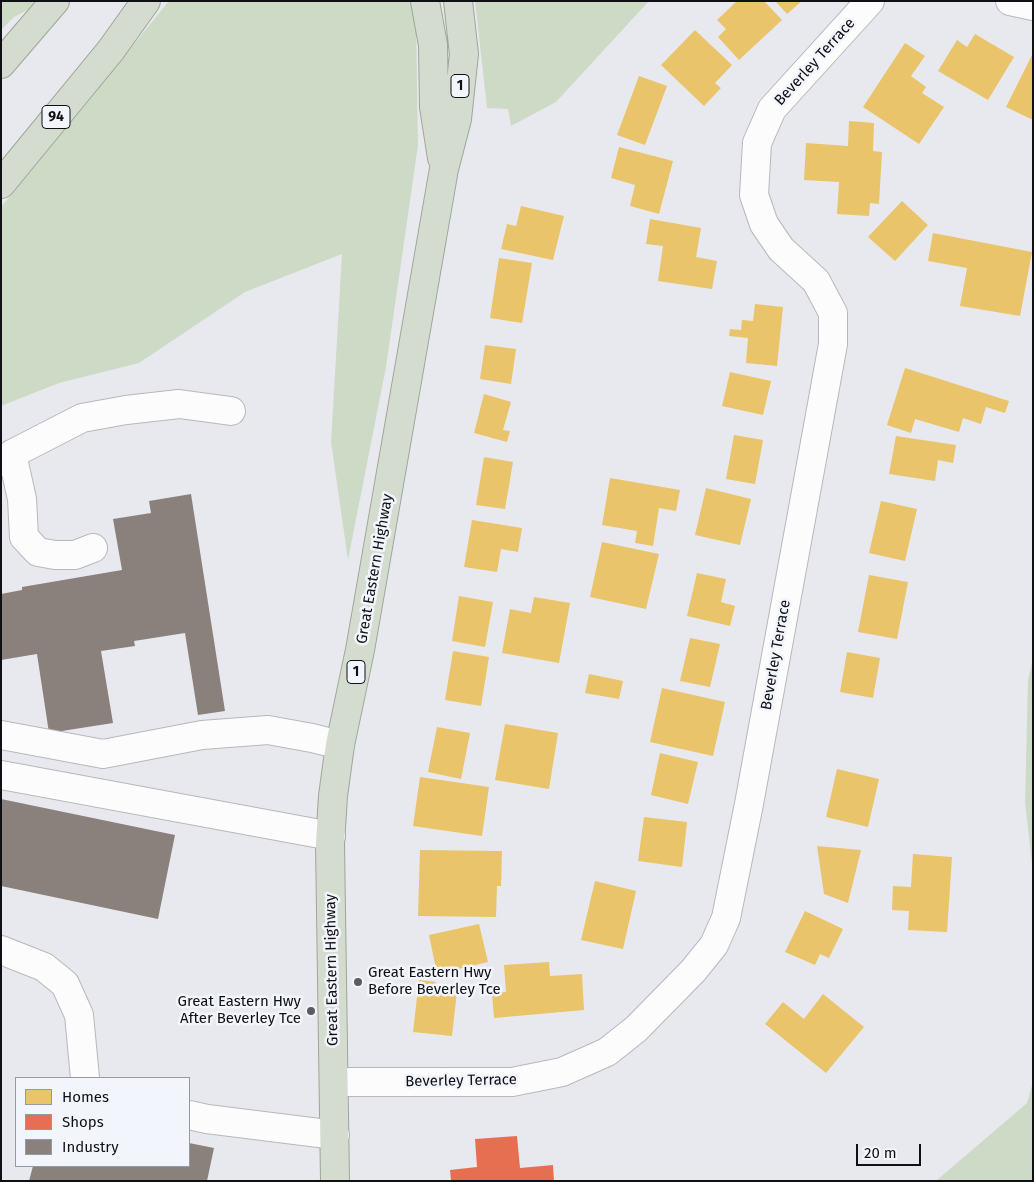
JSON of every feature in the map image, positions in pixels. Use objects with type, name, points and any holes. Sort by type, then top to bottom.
[{"type":"highway","points":[[1,64],[55,1]]},
{"type":"highway","name":"94","points":[[1,184],[111,50],[146,1]]},
{"type":"highway","name":"Great Eastern Highway","points":[[425,1],[433,45],[434,107],[444,170]]},
{"type":"highway","name":"Great Eastern Highway","points":[[335,1181],[331,836],[333,796],[340,745],[360,650],[444,170],[457,119],[464,54],[458,1]]},
{"type":"street","name":"Beverley Terrace","points":[[334,1082],[512,1082],[562,1072],[607,1052],[636,1029],[693,971],[714,946],[726,918],[749,804],[833,344],[833,313],[816,282],[781,249],[764,224],[754,195],[757,143],[772,109],[870,1]]},
{"type":"street","points":[[1010,1],[1033,6]]},
{"type":"street","points":[[94,548],[75,555],[56,555],[38,552],[24,537],[22,499],[7,458],[82,418],[126,410],[178,404],[230,410]]},
{"type":"street","points":[[1,734],[104,754],[202,735],[268,730],[340,745]]},
{"type":"street","points":[[1,775],[331,836]]},
{"type":"street","points":[[1,950],[44,967],[65,984],[79,1015],[85,1077]]},
{"type":"street","points":[[190,1115],[335,1135]]},
{"type":"green space","points":[[1,1],[39,1],[35,6],[14,17],[1,30]]},
{"type":"green space","points":[[169,1],[411,1],[416,22],[418,145],[386,367],[348,560],[331,442],[342,254],[245,292],[139,363],[59,383],[1,406],[1,207]]},
{"type":"green space","points":[[475,1],[649,1],[556,102],[511,126],[508,109],[487,108]]},
{"type":"green space","points":[[1033,659],[1033,873],[1025,802],[1028,680]]},
{"type":"green space","points":[[1033,1082],[1033,1181],[913,1181],[937,1180],[1027,1103]]},
{"type":"building: Homes","points":[[737,1],[764,1],[782,20],[739,60],[718,37],[726,29],[717,20]]},
{"type":"building: Homes","points":[[775,1],[802,1],[787,14]]},
{"type":"building: Homes","points":[[695,30],[732,65],[715,83],[721,88],[704,106],[661,65]]},
{"type":"building: Homes","points":[[975,34],[1014,57],[988,100],[938,71],[957,40],[967,47]]},
{"type":"building: Homes","points":[[905,43],[925,56],[911,76],[926,87],[922,93],[944,107],[919,144],[863,107]]},
{"type":"building: Homes","points":[[1033,53],[1033,120],[1006,107]]},
{"type":"building: Homes","points":[[639,76],[667,86],[645,145],[617,135]]},
{"type":"building: Homes","points":[[849,121],[874,123],[873,151],[882,152],[879,204],[870,203],[869,216],[837,214],[839,182],[804,180],[806,143],[848,146]]},
{"type":"building: Homes","points":[[619,147],[673,161],[659,214],[630,206],[635,185],[611,178]]},
{"type":"building: Homes","points":[[902,201],[928,225],[895,261],[868,237]]},
{"type":"building: Homes","points":[[521,206],[564,216],[553,260],[501,249],[507,224],[516,226]]},
{"type":"building: Homes","points":[[650,219],[701,228],[696,257],[717,261],[712,289],[658,281],[663,246],[646,244]]},
{"type":"building: Homes","points":[[933,233],[1032,252],[1020,316],[960,306],[967,268],[928,261]]},
{"type":"building: Homes","points":[[499,258],[532,263],[522,323],[490,318]]},
{"type":"building: Homes","points":[[755,304],[783,307],[777,366],[746,363],[748,338],[729,336],[730,329],[741,330],[742,320],[753,321]]},
{"type":"building: Homes","points":[[485,345],[516,349],[511,384],[480,379]]},
{"type":"building: Homes","points":[[905,368],[1009,401],[1005,413],[986,407],[981,424],[963,418],[959,432],[915,419],[911,433],[887,425]]},
{"type":"building: Homes","points":[[730,372],[771,381],[763,415],[722,406]]},
{"type":"building: Homes","points":[[484,394],[511,402],[503,430],[510,431],[507,442],[474,433]]},
{"type":"building: Homes","points":[[734,435],[763,440],[755,484],[726,479]]},
{"type":"building: Homes","points":[[896,436],[956,445],[953,463],[938,460],[935,481],[889,474]]},
{"type":"building: Homes","points":[[484,457],[513,462],[505,509],[476,505]]},
{"type":"building: Homes","points":[[610,478],[680,490],[676,511],[659,508],[653,546],[635,543],[637,531],[602,525]]},
{"type":"building: Homes","points":[[706,488],[751,499],[740,545],[695,535]]},
{"type":"building: Homes","points":[[881,501],[917,509],[905,561],[869,553]]},
{"type":"building: Homes","points":[[472,520],[522,528],[518,552],[501,549],[497,572],[464,567]]},
{"type":"building: Homes","points":[[602,542],[659,554],[646,609],[590,597]]},
{"type":"building: Homes","points":[[697,573],[726,579],[721,602],[735,606],[730,626],[687,616]]},
{"type":"building: Homes","points":[[869,575],[908,582],[897,639],[858,632]]},
{"type":"building: Homes","points":[[459,596],[493,602],[485,647],[452,641]]},
{"type":"building: Homes","points":[[534,597],[570,603],[559,663],[502,653],[510,609],[531,613]]},
{"type":"building: Homes","points":[[690,638],[720,644],[710,687],[680,681]]},
{"type":"building: Homes","points":[[453,651],[489,657],[481,706],[445,700]]},
{"type":"building: Homes","points":[[847,652],[880,658],[873,698],[840,692]]},
{"type":"building: Homes","points":[[589,674],[623,681],[619,699],[585,693]]},
{"type":"building: Homes","points":[[662,688],[725,702],[713,756],[650,742]]},
{"type":"building: Homes","points":[[505,724],[558,733],[549,789],[495,780]]},
{"type":"building: Homes","points":[[437,727],[470,733],[461,779],[428,772]]},
{"type":"building: Homes","points":[[660,753],[698,762],[688,804],[651,795]]},
{"type":"building: Homes","points":[[837,769],[879,779],[868,827],[826,817]]},
{"type":"building: Homes","points":[[420,777],[489,787],[482,836],[413,826]]},
{"type":"building: Homes","points":[[644,817],[687,822],[682,867],[638,861]]},
{"type":"building: Homes","points":[[817,846],[861,850],[848,903],[824,894]]},
{"type":"building: Homes","points":[[420,850],[502,851],[501,886],[497,886],[496,917],[418,916]]},
{"type":"building: Homes","points":[[913,854],[952,857],[947,932],[908,930],[909,911],[892,910],[893,886],[911,887]]},
{"type":"building: Homes","points":[[595,881],[636,891],[623,949],[581,940]]},
{"type":"building: Homes","points":[[805,911],[843,929],[829,958],[820,954],[815,965],[785,952]]},
{"type":"building: Homes","points":[[479,924],[488,962],[437,974],[429,935]]},
{"type":"building: Homes","points":[[549,962],[550,976],[582,974],[584,1010],[494,1018],[492,993],[506,992],[504,965]]},
{"type":"building: Homes","points":[[419,980],[436,982],[435,989],[457,991],[452,1036],[413,1032]]},
{"type":"building: Homes","points":[[823,994],[864,1027],[826,1073],[765,1024],[783,1002],[804,1019]]},
{"type":"building: Shops","points":[[517,1136],[520,1168],[553,1165],[554,1181],[451,1181],[450,1170],[477,1167],[475,1139]]},
{"type":"building: Industry","points":[[191,494],[225,711],[198,715],[185,633],[134,641],[135,646],[101,651],[113,723],[49,733],[37,654],[1,660],[1,594],[22,590],[22,587],[122,570],[113,519],[151,513],[149,501]]},
{"type":"building: Industry","points":[[1,799],[175,835],[158,919],[1,886]]},
{"type":"building: Industry","points":[[190,1143],[214,1148],[207,1181],[29,1181],[33,1167],[190,1167]]},
{"type":"place","name":"Great Eastern Hwy Before Beverley Tce","points":[[358,982]]},
{"type":"place","name":"Great Eastern Hwy After Beverley Tce","points":[[311,1011]]}]
